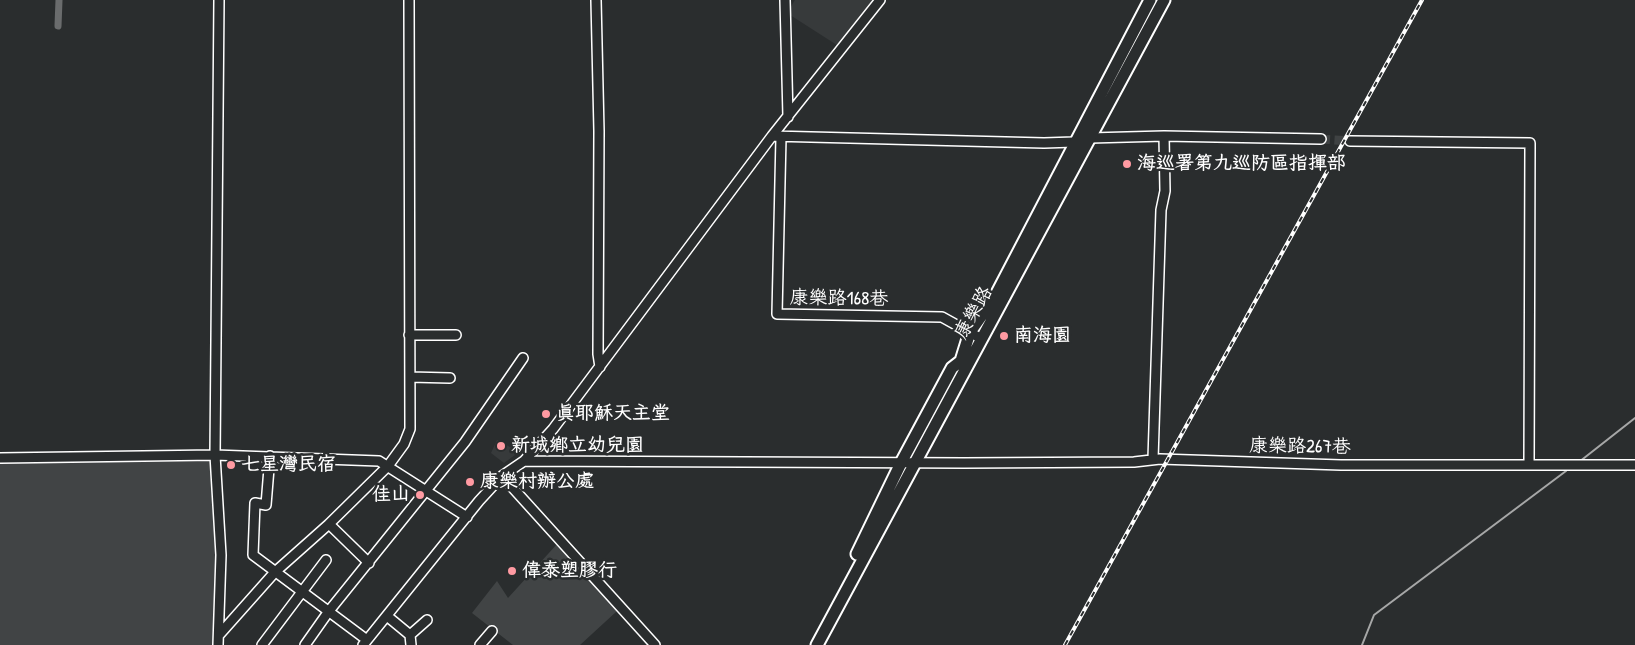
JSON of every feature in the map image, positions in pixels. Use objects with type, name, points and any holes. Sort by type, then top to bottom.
[{"type":"main road","name":"康樂路","points":[[809,645],[831,608],[1150,0]]},
{"type":"main road","name":"康樂路","points":[[975,335],[1090,138],[1164,0]]},
{"type":"main road","name":"康樂路","points":[[817,645],[908,462]]},
{"type":"street","points":[[218,645],[221,555],[215,454],[219,0]]},
{"type":"street","points":[[219,635],[275,572],[329,524],[388,466],[404,444],[410,429],[409,0]]},
{"type":"street","points":[[596,0],[599,131],[598,345],[600,367]]},
{"type":"street","points":[[785,0],[788,117]]},
{"type":"street","points":[[270,456],[266,505],[255,503],[253,555],[329,611],[365,642],[466,516],[502,476],[524,461],[553,429],[776,137],[788,117],[880,0]]},
{"type":"street","points":[[776,137],[1074,142],[1090,138],[1164,136],[1321,139]]},
{"type":"street","points":[[1153,460],[1160,210],[1165,191],[1164,136]]},
{"type":"street","name":"康樂路168巷","points":[[776,137],[778,314],[942,317],[975,335]]},
{"type":"street","points":[[1350,141],[1530,143],[1529,465]]},
{"type":"street","points":[[409,335],[456,335]]},
{"type":"street","points":[[305,645],[329,611],[464,442],[523,358]]},
{"type":"street","points":[[410,377],[450,378]]},
{"type":"street","points":[[0,458],[215,454],[366,459],[379,461],[388,466],[466,516]]},
{"type":"street","name":"康樂路267巷","points":[[524,461],[964,463],[1134,462],[1153,460],[1341,464],[1635,465]]},
{"type":"street","points":[[502,476],[655,645]]},
{"type":"street","points":[[329,524],[369,563]]},
{"type":"street","points":[[262,645],[326,560]]},
{"type":"street","points":[[387,616],[410,635],[411,645]]},
{"type":"street","points":[[410,635],[427,620]]},
{"type":"street","points":[[480,645],[492,631]]},
{"type":"shaded area","points":[[795,0],[874,0],[840,47],[787,13]]},
{"type":"shaded area","name":"新城鄉立幼兒園","points":[[497,440],[519,452],[504,463],[491,453]]},
{"type":"shaded area","points":[[214,461],[220,465],[218,645],[0,645],[0,463]]},
{"type":"shaded area","points":[[558,543],[617,611],[580,645],[513,645],[472,613],[497,581],[508,598]]},
{"type":"waterway","points":[[58,26],[59,0]]},
{"type":"waterway","points":[[1579,462],[1635,418]]},
{"type":"waterway","points":[[1362,645],[1374,615],[1566,471]]},
{"type":"tunnel","points":[[1321,139],[1350,141]]},
{"type":"railway","points":[[1065,645],[1422,0]]},
{"type":"place","name":"海巡署第九巡防區指揮部","points":[[1127,164]]},
{"type":"place","name":"南海園","points":[[1004,336]]},
{"type":"place","name":"真耶穌天主堂","points":[[546,414]]},
{"type":"place","name":"新城鄉立幼兒園","points":[[501,446]]},
{"type":"place","name":"七星灣民宿","points":[[231,465]]},
{"type":"place","name":"康樂村辦公處","points":[[470,482]]},
{"type":"place","name":"佳山","points":[[420,495]]},
{"type":"place","name":"偉泰塑膠行","points":[[512,571]]}]
